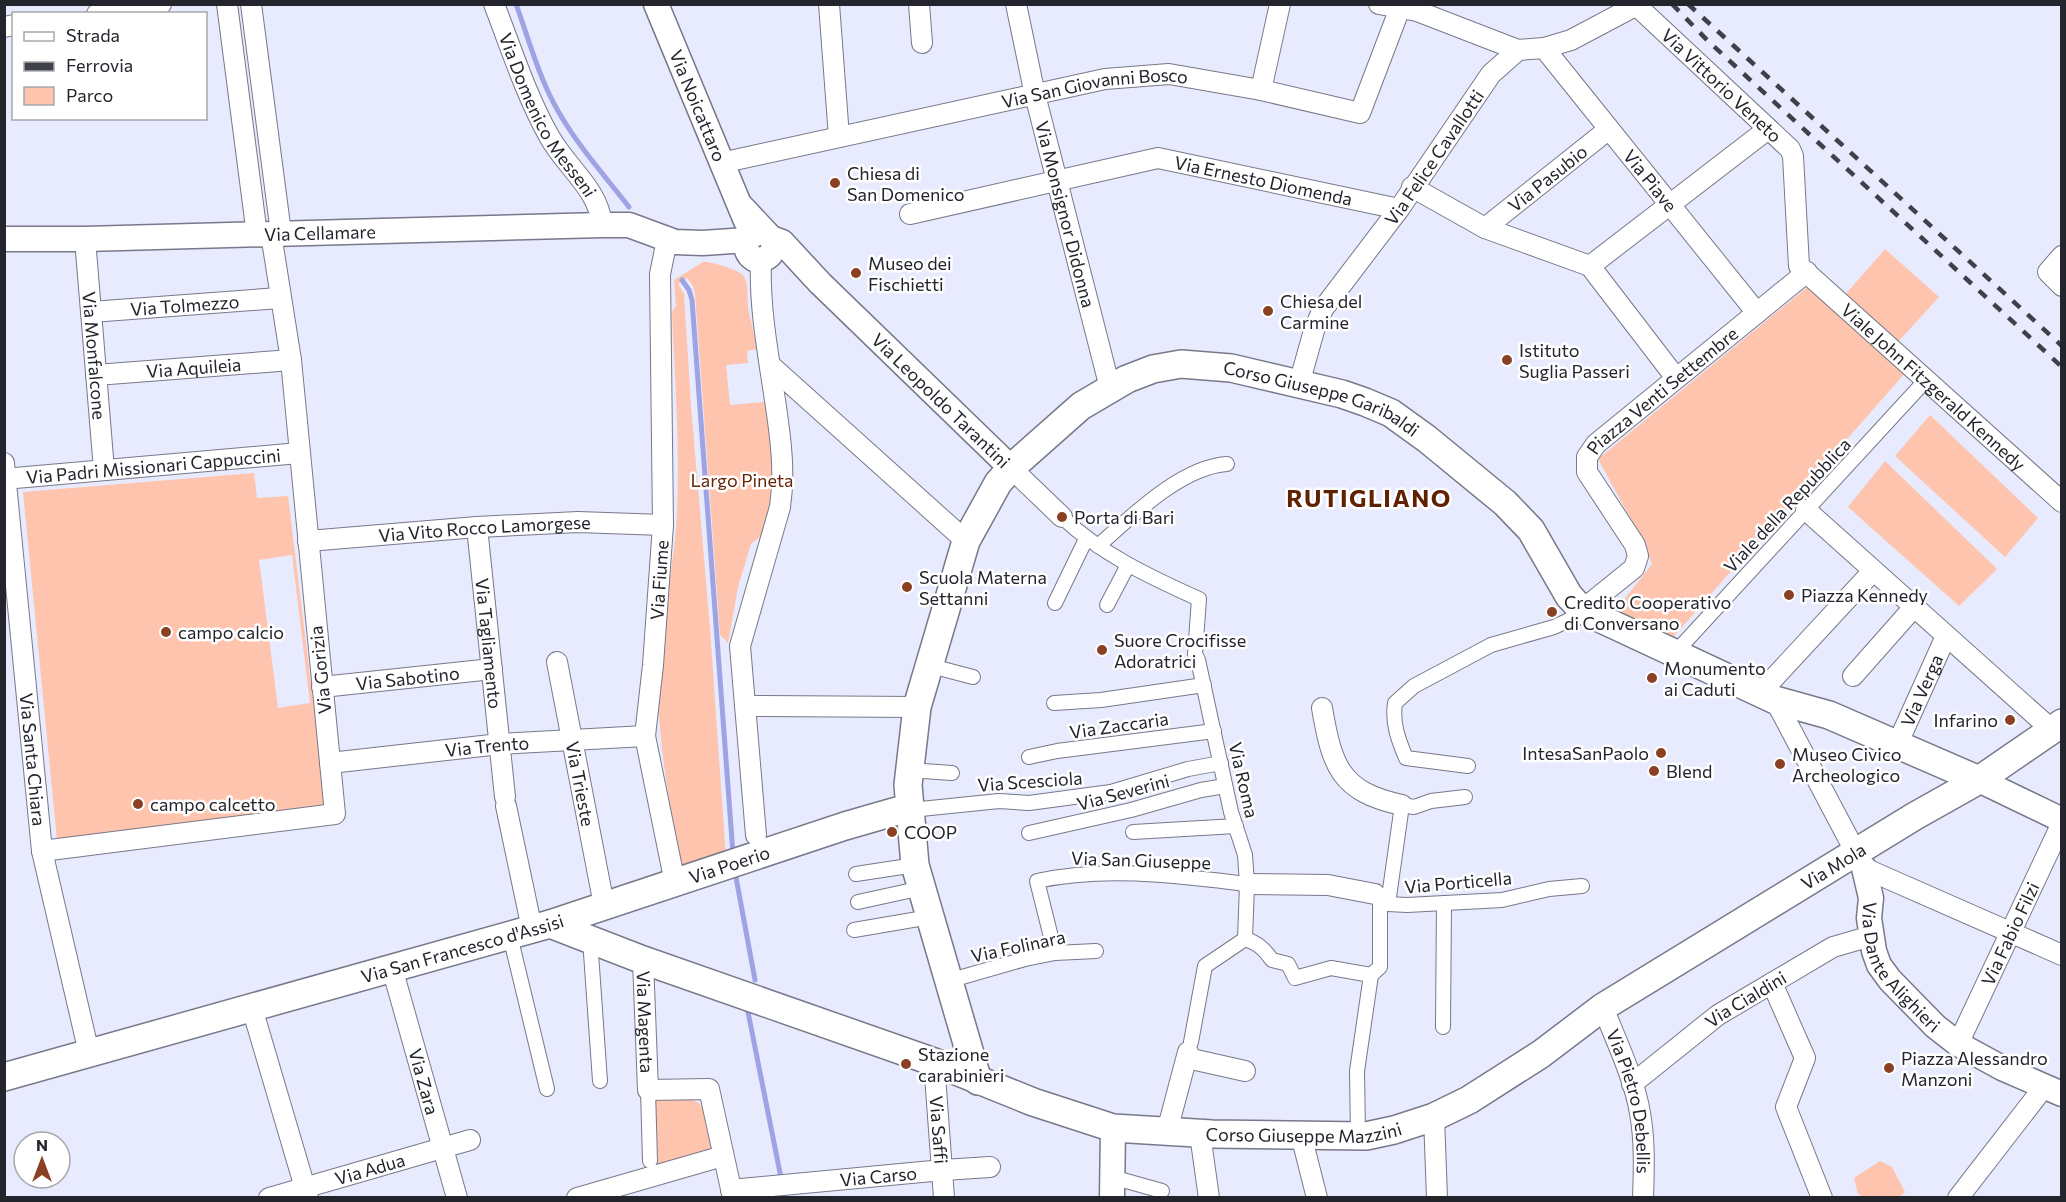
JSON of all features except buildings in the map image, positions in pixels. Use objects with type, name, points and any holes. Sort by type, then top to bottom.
[{"type":"main road","name":"Corso Giuseppe Garibaldi","points":[[978,1081],[918,876],[912,843],[908,785],[917,707],[931,666],[966,541],[998,483],[1011,468],[1081,406],[1127,379],[1153,369],[1181,364],[1231,368],[1342,394],[1365,402],[1391,413],[1427,439],[1505,503],[1531,530],[1569,596],[1582,610]]},
{"type":"main road","points":[[1582,610],[1768,696],[1829,715],[1979,780]]},
{"type":"main road","name":"Via Mola","points":[[1603,1007],[1860,861],[1916,816],[1979,780],[2057,727]]},
{"type":"main road","name":"Via Poerio","points":[[530,930],[845,826],[897,811],[910,810]]},
{"type":"main road","name":"Via San Francesco d'Assisi","points":[[4,1077],[530,930],[590,939],[643,960],[934,1062],[978,1081]]},
{"type":"main road","name":"Corso Giuseppe Mazzini","points":[[978,1081],[1113,1128],[1200,1134],[1358,1135],[1394,1130],[1434,1117],[1469,1100],[1541,1054],[1603,1007]]},
{"type":"street","points":[[110,12],[161,4]]},
{"type":"street","points":[[227,4],[269,234]]},
{"type":"street","points":[[251,4],[269,234]]},
{"type":"street","name":"Via Domenico Messeni","points":[[494,4],[549,137],[595,199],[601,212],[602,225]]},
{"type":"street","name":"Via Noicattaro","points":[[656,4],[721,163],[759,246]]},
{"type":"street","points":[[829,4],[839,137]]},
{"type":"street","points":[[919,4],[922,43]]},
{"type":"street","name":"Via Monsignor Didonna","points":[[1016,4],[1056,180],[1110,388]]},
{"type":"street","points":[[1261,90],[1280,4]]},
{"type":"street","points":[[1379,4],[1412,8],[1518,50],[1544,48],[1571,40],[1638,5]]},
{"type":"street","name":"Via Vittorio Veneto","points":[[1638,5],[1790,149],[1793,156],[1799,266],[1807,272]]},
{"type":"street","name":"Via San Giovanni Bosco","points":[[721,163],[1105,79],[1169,74],[1261,90],[1360,113],[1412,8]]},
{"type":"street","name":"Via Piave","points":[[1544,48],[1757,313]]},
{"type":"street","name":"Via Felice Cavallotti","points":[[1299,384],[1314,327],[1323,309],[1399,209],[1491,74],[1518,50]]},
{"type":"street","name":"Via Pasubio","points":[[1485,228],[1609,129]]},
{"type":"street","points":[[1590,266],[1768,129]]},
{"type":"street","name":"Via Ernesto Diomenda","points":[[910,214],[1158,158],[1399,209]]},
{"type":"street","points":[[1412,187],[1485,228],[1590,266],[1676,378]]},
{"type":"street","name":"Via Cellamare","points":[[4,239],[85,239],[630,225],[667,240],[759,246]]},
{"type":"street","name":"Via Gorizia","points":[[42,851],[335,814],[291,360],[269,234]]},
{"type":"street","name":"Via Monfalcone","points":[[85,239],[104,470]]},
{"type":"street","name":"Via Fiume","points":[[667,240],[660,274],[663,525],[653,665],[645,736],[675,883]]},
{"type":"street","points":[[756,835],[740,646],[780,507],[783,486],[782,451],[760,289],[759,246]]},
{"type":"street","name":"Via Leopoldo Tarantini","points":[[759,246],[777,260],[820,284],[1066,521]]},
{"type":"street","points":[[2055,279],[2061,256]]},
{"type":"street","name":"Piazza Venti Settembre","points":[[1582,610],[1634,568],[1638,556],[1635,545],[1587,472],[1587,458],[1596,444],[1807,272]]},
{"type":"street","name":"Viale John Fitzgerald Kennedy","points":[[1807,272],[2061,502]]},
{"type":"street","name":"Via Tolmezzo","points":[[91,312],[279,298]]},
{"type":"street","name":"Via Aquileia","points":[[96,375],[291,360]]},
{"type":"street","points":[[770,365],[966,541]]},
{"type":"street","name":"Viale della Repubblica","points":[[1674,654],[1926,380]]},
{"type":"street","name":"Via Padri Missionari Cappuccini","points":[[5,474],[104,470],[299,453]]},
{"type":"street","points":[[1055,603],[1092,542],[1159,494],[1210,465],[1227,464]]},
{"type":"street","name":"Via Santa Chiara","points":[[5,474],[42,851],[89,1053]]},
{"type":"street","points":[[1806,510],[1946,636],[2057,727]]},
{"type":"street","points":[[1066,521],[1092,542],[1128,565],[1107,605]]},
{"type":"street","name":"Via Vito Rocco Lamorgese","points":[[308,541],[477,527],[578,522],[663,525]]},
{"type":"street","name":"Via Tagliamento","points":[[477,527],[500,744],[500,765],[530,930]]},
{"type":"street","name":"Via Roma","points":[[1128,565],[1199,599],[1196,654],[1226,786],[1245,855],[1247,884],[1245,939]]},
{"type":"street","points":[[1873,571],[1768,696],[1860,861],[2061,955]]},
{"type":"street","points":[[1852,676],[1914,607]]},
{"type":"street","points":[[1468,765],[1406,758],[1395,731],[1393,715],[1395,703],[1414,686],[1491,645],[1554,627],[1569,620],[1582,610]]},
{"type":"street","name":"Via Verga","points":[[1897,745],[1946,636]]},
{"type":"street","name":"Via Trieste","points":[[557,662],[604,905]]},
{"type":"street","points":[[931,666],[973,677]]},
{"type":"street","name":"Via Sabotino","points":[[322,687],[492,669]]},
{"type":"street","points":[[1054,703],[1101,699],[1204,684]]},
{"type":"street","points":[[745,706],[917,707]]},
{"type":"street","points":[[1322,708],[1338,769],[1354,786],[1377,800],[1414,807],[1431,801],[1465,797]]},
{"type":"street","name":"Via Zaccaria","points":[[1029,757],[1057,751],[1214,731]]},
{"type":"street","name":"Via Trento","points":[[330,763],[500,744],[645,736]]},
{"type":"street","name":"Via Scesciola","points":[[910,810],[999,801],[1029,803],[1111,792],[1188,768],[1221,763]]},
{"type":"street","points":[[909,770],[952,773]]},
{"type":"street","points":[[1979,780],[2061,822]]},
{"type":"street","name":"Via Severini","points":[[1029,833],[1131,810],[1201,789],[1226,786]]},
{"type":"street","points":[[1358,1135],[1358,1071],[1371,975],[1380,967],[1381,899],[1402,805]]},
{"type":"street","name":"Via Fabio Filzi","points":[[1958,1044],[2061,822]]},
{"type":"street","points":[[1133,832],[1236,826]]},
{"type":"street","name":"Via Dante Alighieri","points":[[1860,861],[1871,898],[1869,918],[1871,936],[1879,965],[1890,980],[1935,1026],[1958,1044],[2053,1091]]},
{"type":"street","name":"Via San Giuseppe","points":[[1056,953],[1037,881],[1083,873],[1164,875],[1247,884]]},
{"type":"street","points":[[856,874],[918,876]]},
{"type":"street","points":[[858,902],[918,876]]},
{"type":"street","points":[[1247,884],[1328,885],[1381,899]]},
{"type":"street","name":"Via Porticella","points":[[1381,899],[1444,903],[1502,900],[1550,889],[1582,886]]},
{"type":"street","points":[[1443,1027],[1444,903]]},
{"type":"street","points":[[854,930],[930,917]]},
{"type":"street","points":[[530,930],[547,1089]]},
{"type":"street","name":"Via Cialdini","points":[[1632,1084],[1718,1015],[1833,947],[1871,936]]},
{"type":"street","points":[[590,939],[600,1081]]},
{"type":"street","points":[[1167,1131],[1188,1050],[1204,966],[1245,939],[1262,947],[1272,960],[1288,964],[1294,978],[1331,968],[1371,975]]},
{"type":"street","name":"Via Folinara","points":[[948,981],[1025,959],[1056,953],[1096,951]]},
{"type":"street","name":"Via Magenta","points":[[643,960],[648,1090],[709,1089],[732,1194]]},
{"type":"street","name":"Via Zara","points":[[392,968],[457,1197]]},
{"type":"street","points":[[1772,983],[1805,1058],[1786,1107],[1822,1197]]},
{"type":"street","name":"Via Pietro Debellis","points":[[1603,1007],[1640,1112],[1644,1149],[1642,1197]]},
{"type":"street","points":[[252,1008],[306,1192]]},
{"type":"street","points":[[1188,1050],[1245,1071]]},
{"type":"street","name":"Via Saffi","points":[[934,1062],[944,1197]]},
{"type":"street","points":[[648,1090],[652,1169]]},
{"type":"street","points":[[1958,1197],[2053,1091]]},
{"type":"street","points":[[1434,1117],[1437,1197]]},
{"type":"street","points":[[1113,1128],[1112,1192],[1162,1191]]},
{"type":"street","points":[[1200,1134],[1209,1197]]},
{"type":"street","points":[[1301,1135],[1317,1197]]},
{"type":"street","name":"Via Adua","points":[[268,1197],[306,1192],[470,1140]]},
{"type":"street","points":[[577,1197],[652,1169],[723,1156]]},
{"type":"street","name":"Via Carso","points":[[732,1194],[783,1185],[990,1167]]},
{"type":"green space","points":[[1885,249],[1939,297],[1897,343],[1844,296]]},
{"type":"green space","name":"Largo Pineta","points":[[703,262],[730,268],[745,278],[756,349],[747,351],[748,363],[726,365],[730,405],[765,402],[777,481],[761,536],[751,544],[738,587],[728,643],[720,635],[695,293],[687,278],[678,284],[684,294],[726,859],[682,872],[663,754],[658,683],[676,529],[678,475],[672,312],[676,306],[674,280]]},
{"type":"green space","points":[[1810,285],[1906,372],[1668,643],[1612,615],[1652,564],[1645,545],[1598,459]]},
{"type":"green space","points":[[1930,415],[2038,518],[2005,557],[1895,456]]},
{"type":"green space","points":[[1885,461],[1997,569],[1959,606],[1848,507]]},
{"type":"green space","name":"campo calcio","points":[[254,473],[257,498],[288,496],[326,807],[57,840],[23,492]],"holes":[[[292,555],[310,703],[278,708],[259,560]]]},
{"type":"green space","points":[[688,1098],[696,1101],[706,1112],[714,1150],[657,1164],[655,1099]]},
{"type":"green space","points":[[1880,1161],[1892,1167],[1905,1192],[1899,1197],[1864,1197],[1858,1194],[1854,1178]]},
{"type":"waterway","points":[[516,4],[540,72],[558,111],[583,149],[629,207]]},
{"type":"waterway","points":[[682,280],[692,300],[733,854]]},
{"type":"waterway","points":[[735,872],[755,980]]},
{"type":"waterway","points":[[747,1007],[785,1198]]},
{"type":"railway","points":[[1672,4],[1708,41],[2062,367]]},
{"type":"railway","points":[[1688,4],[2062,346]]},
{"type":"place","name":"Chiesa di San Domenico","points":[[835,183]]},
{"type":"place","name":"Museo dei Fischietti","points":[[856,273]]},
{"type":"place","name":"Chiesa del Carmine","points":[[1268,311]]},
{"type":"place","name":"Istituto Suglia Passeri","points":[[1507,360]]},
{"type":"place","name":"Porta di Bari","points":[[1062,517]]},
{"type":"place","name":"Scuola Materna Settanni","points":[[907,587]]},
{"type":"place","name":"Piazza Kennedy","points":[[1789,595]]},
{"type":"place","name":"Credito Cooperativo di Conversano","points":[[1552,612]]},
{"type":"place","name":"campo calcio","points":[[166,632]]},
{"type":"place","name":"Suore Crocifisse Adoratrici","points":[[1102,650]]},
{"type":"place","name":"Monumento ai Caduti","points":[[1652,678]]},
{"type":"place","name":"Infarino","points":[[2010,720]]},
{"type":"place","name":"IntesaSanPaolo","points":[[1661,753]]},
{"type":"place","name":"Museo Civico Archeologico","points":[[1780,764]]},
{"type":"place","name":"Blend","points":[[1654,771]]},
{"type":"place","name":"campo calcetto","points":[[138,804]]},
{"type":"place","name":"COOP","points":[[892,832]]},
{"type":"place","name":"Stazione carabinieri","points":[[906,1064]]},
{"type":"place","name":"Piazza Alessandro Manzoni","points":[[1889,1068]]},
{"type":"district","name":"RUTIGLIANO","points":[[1369,497]]}]
